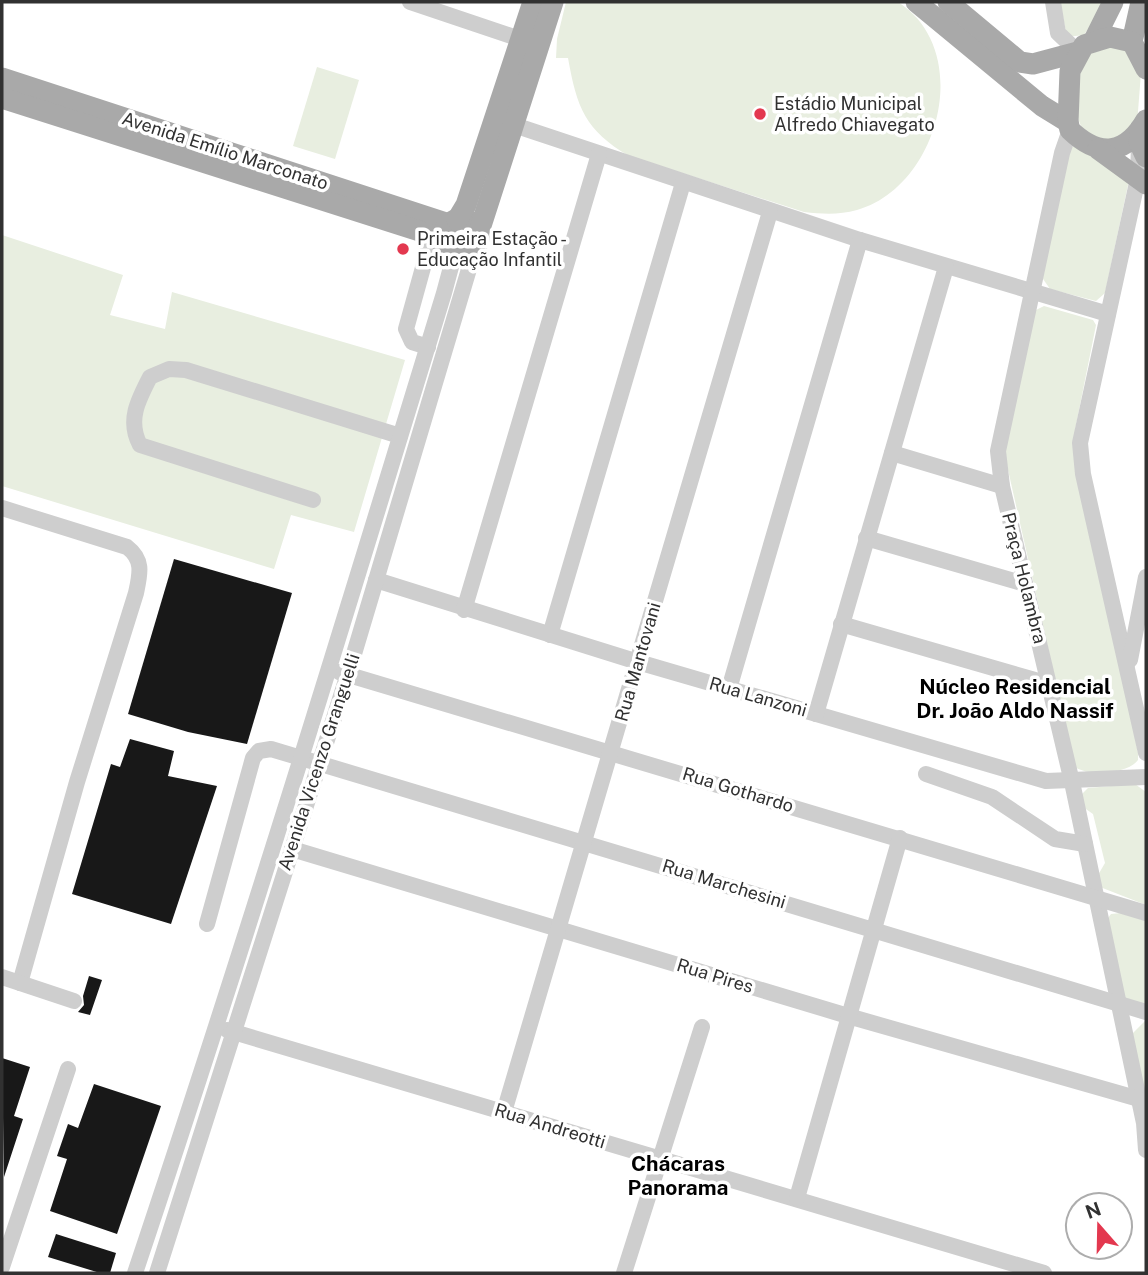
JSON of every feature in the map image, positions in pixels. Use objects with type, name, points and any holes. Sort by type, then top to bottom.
[{"type":"main road","name":"Avenida Vicenzo Granguelli","points":[[447,235],[466,205],[533,2]]},
{"type":"main road","name":"Avenida Vicenzo Granguelli","points":[[477,241],[553,2]]},
{"type":"main road","points":[[916,2],[1042,106],[1142,181]]},
{"type":"main road","points":[[948,2],[1020,62],[1033,64],[1110,37],[1137,44]]},
{"type":"main road","points":[[1069,126],[1070,71],[1112,2]]},
{"type":"main road","points":[[1141,2],[1137,44],[1146,69]]},
{"type":"main road","name":"Avenida Emílio Marconato","points":[[2,78],[447,235]]},
{"type":"main road","name":"Avenida Emílio Marconato","points":[[2,98],[447,235]]},
{"type":"main road","points":[[1098,149],[1127,144],[1143,137]]},
{"type":"main road","points":[[473,223],[477,241],[466,255],[447,235],[473,223]]},
{"type":"street","points":[[410,2],[520,39]]},
{"type":"street","points":[[1053,2],[1058,33],[1086,46]]},
{"type":"street","points":[[493,118],[770,212],[1108,314]]},
{"type":"street","name":"Praça Holambra","points":[[1069,126],[998,451],[1002,486],[1098,898],[1139,1098],[1146,1150]]},
{"type":"street","points":[[1143,137],[1142,181],[1108,314],[1080,443],[1083,474],[1129,667],[1146,753]]},
{"type":"street","points":[[464,610],[599,154]]},
{"type":"street","points":[[550,635],[683,183]]},
{"type":"street","name":"Rua Mantovani","points":[[504,1112],[613,753],[770,212]]},
{"type":"street","points":[[428,347],[412,342],[406,329],[447,235]]},
{"type":"street","name":"Avenida Vicenzo Granguelli","points":[[135,1273],[218,1027],[428,347],[451,267],[447,235]]},
{"type":"street","points":[[729,689],[860,240]]},
{"type":"street","name":"Avenida Vicenzo Granguelli","points":[[157,1273],[348,674],[477,241]]},
{"type":"street","points":[[816,714],[946,267]]},
{"type":"street","points":[[313,500],[140,445],[133,433],[134,412],[150,377],[169,369],[186,370],[400,436]]},
{"type":"street","points":[[892,453],[1002,486]]},
{"type":"street","points":[[2,508],[127,547],[135,554],[140,564],[136,593],[76,782],[20,983]]},
{"type":"street","points":[[866,538],[1025,584]]},
{"type":"street","points":[[1129,667],[1146,577]]},
{"type":"street","name":"Rua Lanzoni","points":[[376,580],[464,610],[1046,781],[1146,777]]},
{"type":"street","points":[[841,624],[1049,684]]},
{"type":"street","name":"Rua Gothardo","points":[[330,669],[1146,913]]},
{"type":"street","name":"Rua Marchesini","points":[[206,924],[253,758],[259,751],[271,749],[1146,1012]]},
{"type":"street","points":[[926,775],[992,797],[1055,839],[1085,844]]},
{"type":"street","points":[[797,1198],[900,838]]},
{"type":"street","name":"Rua Pires","points":[[292,849],[848,1016],[1139,1098]]},
{"type":"street","points":[[2,977],[75,1001]]},
{"type":"street","name":"Rua Andreotti","points":[[218,1027],[1044,1273]]},
{"type":"street","points":[[624,1273],[702,1027]]},
{"type":"street","points":[[14,1273],[2,1267],[68,1069]]},
{"type":"street","points":[[200,1077],[219,1082]]},
{"type":"street","points":[[171,1167],[188,1172]]},
{"type":"shaded area","name":"Estádio Municipal Alfredo Chiavegato","points":[[566,2],[898,2],[922,24],[936,52],[940,83],[937,116],[926,147],[909,175],[885,196],[857,210],[844,213],[804,212],[629,156],[602,137],[585,116],[575,91],[568,58],[556,58],[557,39]]},
{"type":"shaded area","points":[[1060,2],[1106,2],[1084,35],[1067,37]]},
{"type":"shaded area","points":[[1093,46],[1128,49],[1141,73],[1137,124],[1119,143],[1085,134],[1077,112],[1075,100],[1078,78]]},
{"type":"shaded area","points":[[317,67],[359,80],[335,159],[293,146]]},
{"type":"shaded area","points":[[1076,145],[1127,179],[1128,185],[1105,293],[1096,301],[1050,289],[1041,276],[1067,150]]},
{"type":"shaded area","points":[[2,235],[123,275],[110,315],[165,329],[172,292],[405,360],[354,532],[291,515],[274,569],[2,486]]},
{"type":"shaded area","points":[[1044,306],[1093,320],[1096,325],[1075,430],[1138,753],[1138,760],[1133,765],[1117,771],[1098,773],[1075,767],[1006,461],[1005,448],[1034,311]]},
{"type":"shaded area","points":[[1135,784],[1146,792],[1146,905],[1100,887],[1098,875],[1105,863],[1093,814],[1083,807],[1080,796],[1088,788]]},
{"type":"shaded area","points":[[1121,913],[1146,921],[1146,1006],[1125,998],[1108,918],[1111,914]]},
{"type":"shaded area","points":[[1146,1020],[1146,1103],[1132,1034]]},
{"type":"building","points":[[174,559],[292,593],[247,744],[188,732],[128,714]]},
{"type":"building","points":[[130,739],[174,751],[168,776],[217,786],[171,924],[72,894],[111,764],[120,767]]},
{"type":"building","points":[[89,976],[102,980],[90,1015],[78,1012],[84,1005],[83,996]]},
{"type":"building","points":[[2,1058],[30,1067],[14,1116],[23,1119],[4,1177]]},
{"type":"building","points":[[94,1084],[161,1106],[117,1234],[50,1211],[67,1159],[57,1156],[68,1124],[78,1128]]},
{"type":"building","points":[[56,1234],[116,1253],[110,1273],[100,1273],[48,1257]]},
{"type":"place","name":"Estádio Municipal Alfredo Chiavegato","points":[[760,114]]},
{"type":"place","name":"Primeira Estação - Educação Infantil","points":[[403,249]]},
{"type":"district","name":"Núcleo Residencial Dr. João Aldo Nassif","points":[[1015,699]]},
{"type":"district","name":"Chácaras Panorama","points":[[678,1176]]}]
